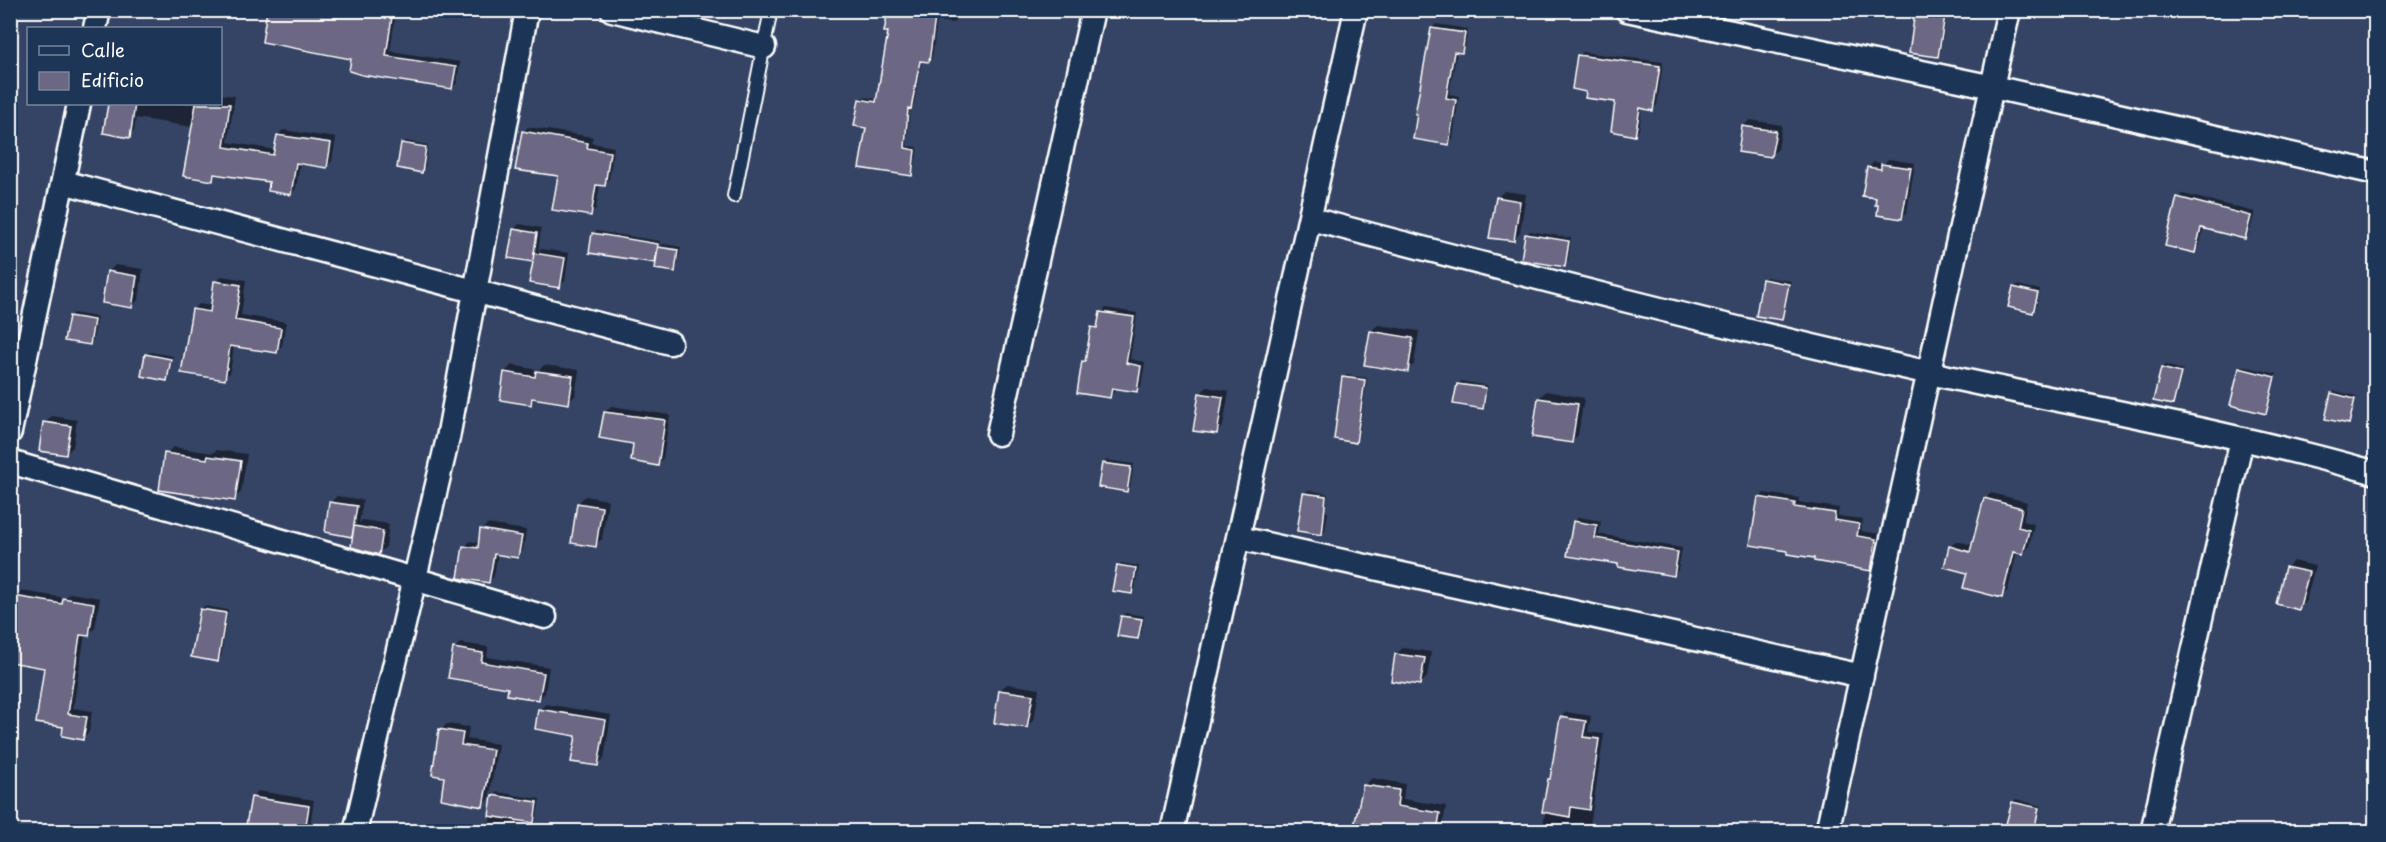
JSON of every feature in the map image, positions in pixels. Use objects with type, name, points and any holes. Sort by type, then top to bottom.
[{"type":"street","points":[[95,27],[99,10]]},
{"type":"street","points":[[356,831],[448,438],[527,10]]},
{"type":"street","points":[[612,10],[764,46]]},
{"type":"street","points":[[998,434],[1093,10]]},
{"type":"street","points":[[1172,831],[1356,10]]},
{"type":"street","points":[[1627,10],[1993,87],[2376,173]]},
{"type":"street","points":[[1827,831],[2009,10]]},
{"type":"street","points":[[10,432],[79,105]]},
{"type":"street","points":[[63,182],[670,343]]},
{"type":"street","points":[[1311,219],[1599,295],[1930,373],[2300,451],[2376,473]]},
{"type":"street","points":[[2152,831],[2242,439]]},
{"type":"street","points":[[10,462],[545,616]]},
{"type":"street","points":[[1239,538],[1862,676]]},
{"type":"lane","points":[[734,196],[771,10]]},
{"type":"building","points":[[267,10],[349,10],[392,17],[386,56],[456,67],[452,89],[362,75],[349,71],[351,59],[262,42]]},
{"type":"building","points":[[888,10],[936,10],[929,62],[920,61],[911,109],[908,108],[905,148],[915,150],[912,176],[859,168],[866,128],[854,126],[859,99],[876,102],[888,32],[884,32]]},
{"type":"building","points":[[1915,12],[1945,16],[1938,57],[1909,53]]},
{"type":"building","points":[[1431,28],[1465,33],[1462,53],[1454,52],[1446,98],[1456,100],[1449,145],[1413,139],[1417,114],[1415,114]]},
{"type":"building","points":[[1577,55],[1660,66],[1653,111],[1640,108],[1635,136],[1611,131],[1615,102],[1585,98],[1586,92],[1572,89]]},
{"type":"building","points":[[230,104],[224,147],[273,155],[277,135],[331,143],[327,168],[296,163],[291,195],[268,191],[269,182],[214,174],[213,181],[183,176],[196,105]]},
{"type":"building","points":[[108,105],[135,105],[130,138],[103,133]]},
{"type":"building","points":[[1742,126],[1776,131],[1771,157],[1738,152]]},
{"type":"building","points":[[522,131],[588,143],[587,148],[610,152],[605,186],[596,185],[591,216],[552,210],[558,176],[515,170]]},
{"type":"building","points":[[401,143],[426,147],[422,173],[397,168]]},
{"type":"building","points":[[1881,164],[1911,168],[1902,219],[1877,215],[1876,198],[1862,196],[1867,167],[1881,169]]},
{"type":"building","points":[[1496,197],[1520,201],[1514,241],[1489,238]]},
{"type":"building","points":[[2177,197],[2251,216],[2245,239],[2201,228],[2195,253],[2165,246]]},
{"type":"building","points":[[513,229],[537,233],[534,253],[565,258],[560,288],[529,283],[533,262],[508,258]]},
{"type":"building","points":[[592,233],[658,244],[655,263],[589,253]]},
{"type":"building","points":[[1525,234],[1569,241],[1565,267],[1521,260]]},
{"type":"building","points":[[658,247],[678,250],[675,272],[655,269]]},
{"type":"building","points":[[107,271],[137,276],[132,308],[102,303]]},
{"type":"building","points":[[1762,279],[1789,284],[1782,320],[1756,316]]},
{"type":"building","points":[[214,281],[241,285],[235,320],[281,328],[277,353],[230,346],[225,380],[181,373],[192,309],[210,312]]},
{"type":"building","points":[[2013,287],[2038,293],[2033,313],[2008,307]]},
{"type":"building","points":[[1100,312],[1134,317],[1126,363],[1141,366],[1137,392],[1112,388],[1110,398],[1077,393],[1091,327],[1097,328]]},
{"type":"building","points":[[69,316],[94,320],[90,345],[64,341]]},
{"type":"building","points":[[1370,331],[1413,338],[1408,372],[1364,365]]},
{"type":"building","points":[[145,354],[171,359],[167,381],[141,376]]},
{"type":"building","points":[[2161,368],[2181,373],[2173,405],[2153,401]]},
{"type":"building","points":[[2239,368],[2275,377],[2266,414],[2230,405]]},
{"type":"building","points":[[536,371],[573,376],[569,404],[532,398],[531,405],[500,400],[504,372],[535,377]]},
{"type":"building","points":[[1342,377],[1365,380],[1356,443],[1334,439]]},
{"type":"building","points":[[1457,384],[1486,388],[1483,409],[1453,404]]},
{"type":"building","points":[[1199,393],[1223,397],[1217,434],[1193,431]]},
{"type":"building","points":[[2331,393],[2355,399],[2349,424],[2325,419]]},
{"type":"building","points":[[1538,398],[1578,404],[1572,443],[1532,437]]},
{"type":"building","points":[[604,412],[665,420],[658,466],[631,461],[633,444],[599,438]]},
{"type":"building","points":[[43,422],[71,426],[66,455],[39,451]]},
{"type":"building","points":[[164,453],[241,461],[235,501],[159,490]]},
{"type":"building","points":[[1102,463],[1131,467],[1127,492],[1098,487]]},
{"type":"building","points":[[1303,493],[1326,496],[1322,535],[1297,531]]},
{"type":"building","points":[[1758,497],[1795,503],[1794,507],[1835,513],[1834,520],[1859,524],[1857,536],[1876,539],[1871,571],[1814,561],[1814,558],[1787,554],[1787,551],[1750,545]]},
{"type":"building","points":[[1984,498],[2022,508],[2018,527],[2029,530],[2023,554],[2013,552],[2002,598],[1963,588],[1967,573],[1944,567],[1949,546],[1970,552]]},
{"type":"building","points":[[329,502],[357,506],[352,537],[325,532]]},
{"type":"building","points":[[577,503],[602,507],[596,547],[571,543]]},
{"type":"building","points":[[1573,521],[1597,525],[1595,538],[1678,552],[1674,576],[1567,556]]},
{"type":"building","points":[[354,526],[383,531],[379,555],[351,547]]},
{"type":"building","points":[[480,529],[522,536],[518,558],[494,554],[489,583],[458,578],[463,546],[478,548]]},
{"type":"building","points":[[1117,565],[1136,568],[1132,594],[1112,591]]},
{"type":"building","points":[[2285,567],[2309,572],[2299,610],[2276,604]]},
{"type":"building","points":[[14,596],[62,604],[63,598],[94,603],[89,636],[80,635],[68,714],[87,717],[83,740],[62,736],[63,727],[36,723],[44,668],[10,662],[15,626],[10,625]]},
{"type":"building","points":[[200,609],[226,613],[218,662],[191,657]]},
{"type":"building","points":[[1121,616],[1142,619],[1138,639],[1117,636]]},
{"type":"building","points":[[453,648],[483,653],[481,662],[544,673],[539,700],[507,695],[508,688],[448,678]]},
{"type":"building","points":[[1395,654],[1425,658],[1420,685],[1391,681]]},
{"type":"building","points":[[999,690],[1033,695],[1027,728],[994,723]]},
{"type":"building","points":[[538,709],[606,720],[598,766],[571,762],[576,736],[535,729]]},
{"type":"building","points":[[1560,717],[1586,721],[1583,737],[1599,739],[1589,810],[1571,807],[1570,817],[1542,812]]},
{"type":"building","points":[[439,729],[463,733],[461,745],[493,750],[483,807],[441,799],[444,777],[432,775]]},
{"type":"building","points":[[1363,785],[1399,790],[1397,806],[1440,813],[1437,831],[1353,831]]},
{"type":"building","points":[[492,795],[537,802],[534,823],[489,816]]},
{"type":"building","points":[[251,797],[309,806],[305,831],[245,831]]},
{"type":"building","points":[[2012,802],[2039,808],[2034,831],[2006,824]]}]
